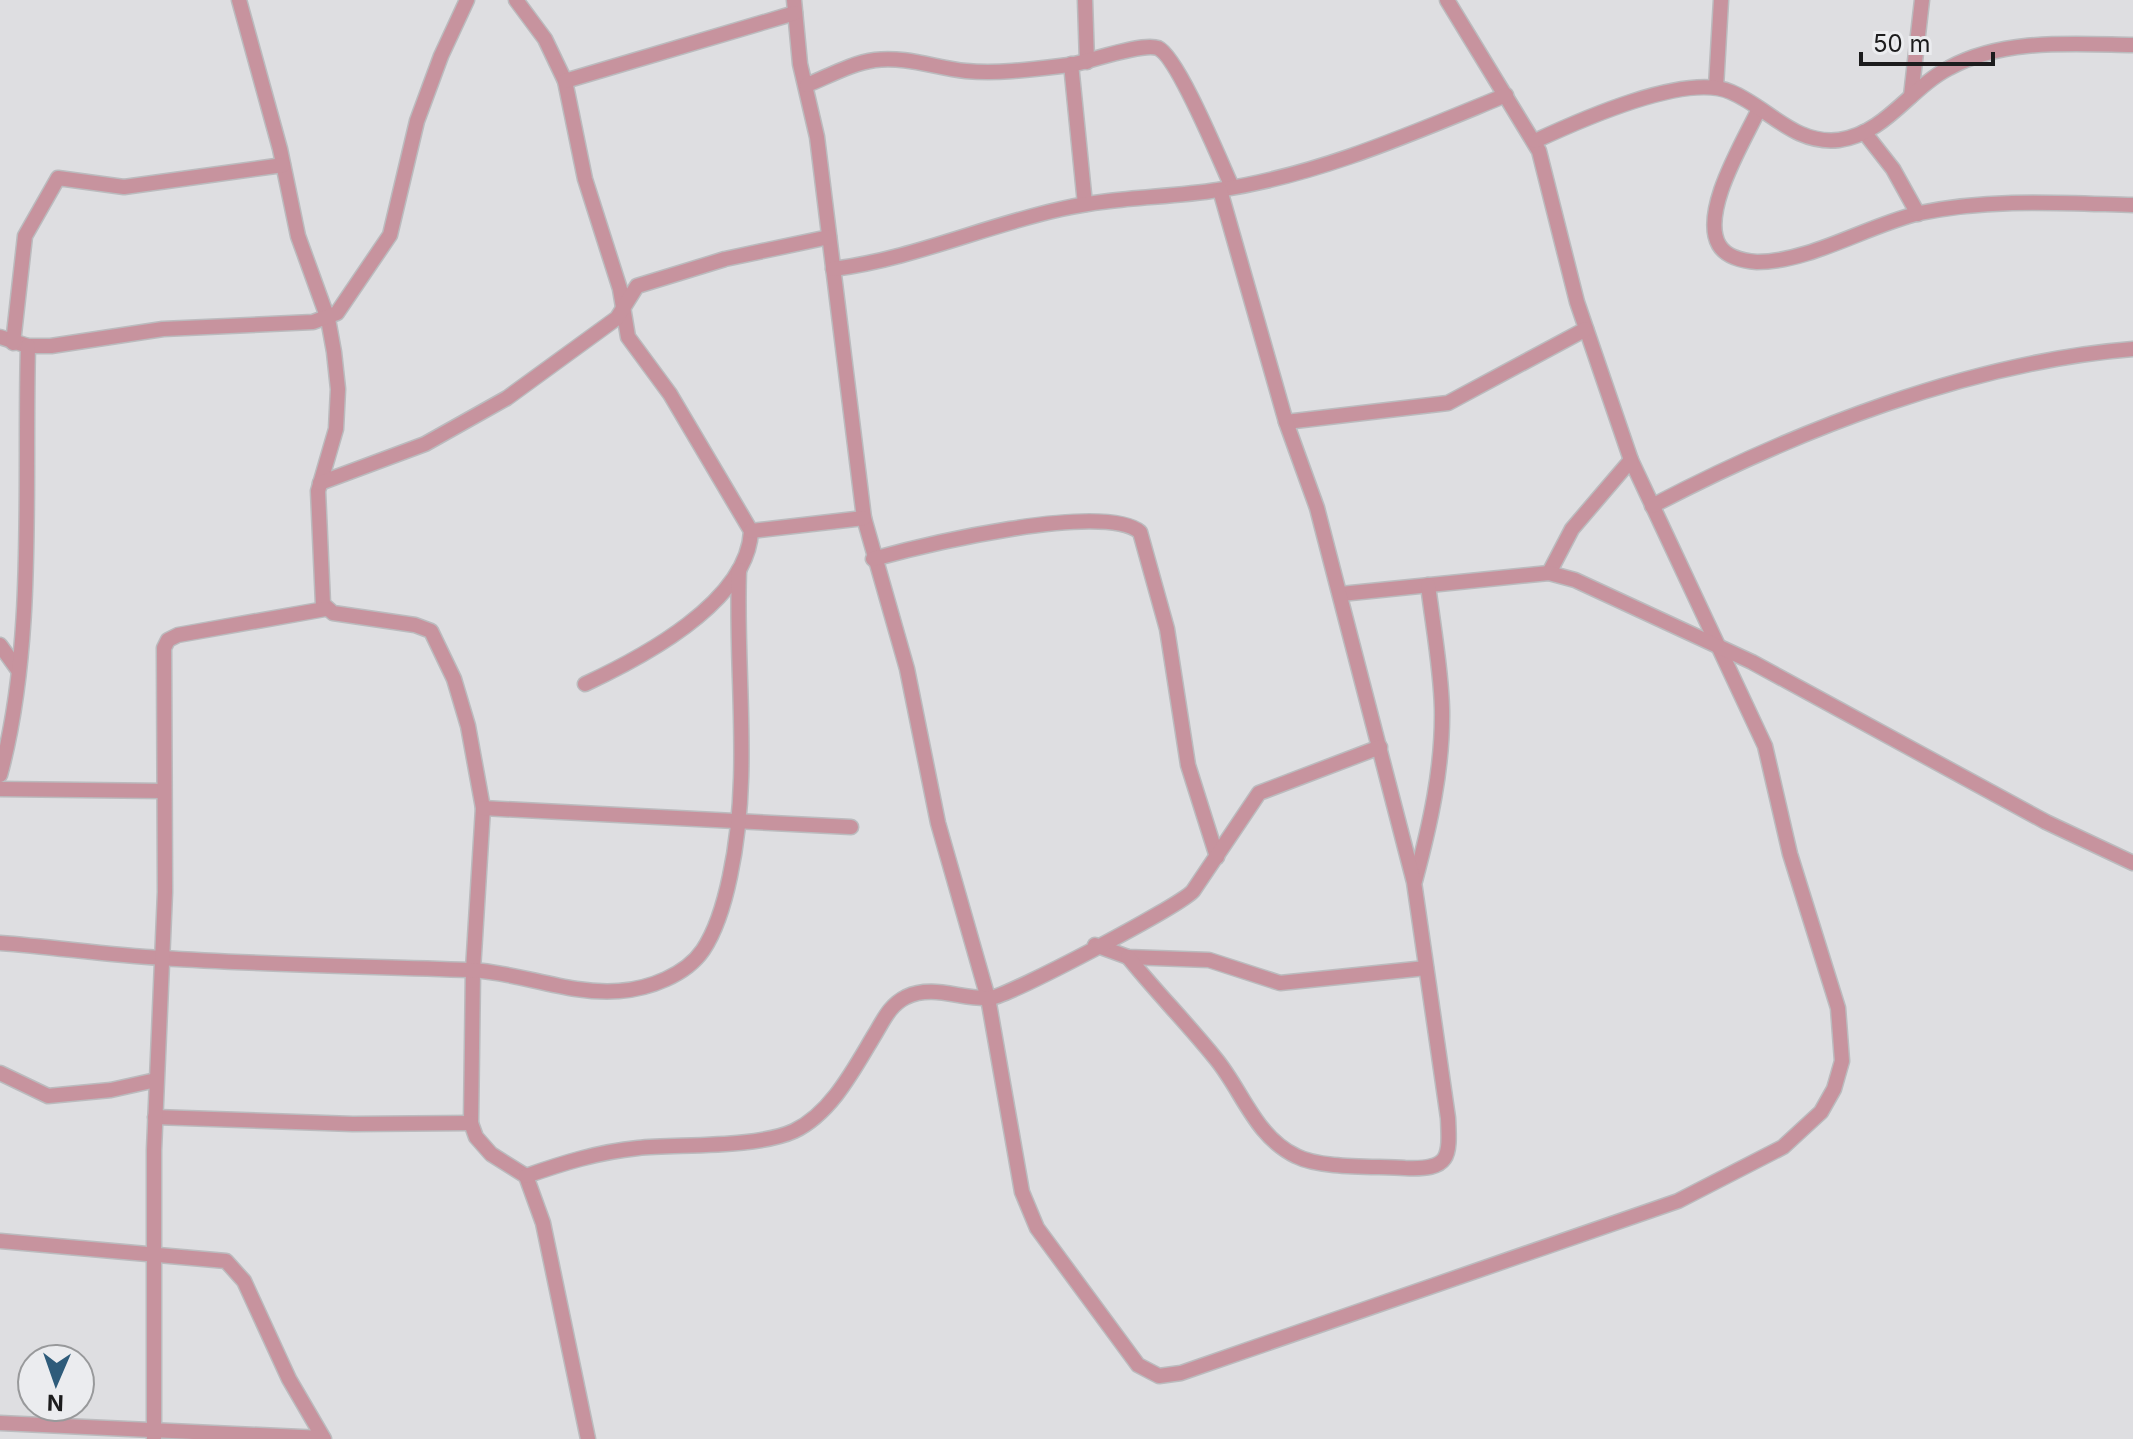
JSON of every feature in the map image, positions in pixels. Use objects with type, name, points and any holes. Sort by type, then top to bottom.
[{"type":"street","points":[[239,0],[283,165],[298,236],[328,319],[338,412],[318,502],[325,609]]},
{"type":"street","points":[[13,342],[163,329],[293,324],[328,319],[345,304],[390,235],[417,121],[467,0]]},
{"type":"street","points":[[516,0],[545,39],[565,81],[585,179],[620,289],[628,337],[670,394],[751,531],[750,547],[739,570],[692,621],[663,643],[585,684]]},
{"type":"street","points":[[1085,0],[1087,62]]},
{"type":"street","points":[[565,81],[794,6],[798,53],[817,137],[864,518],[873,559],[907,669],[938,823],[988,998],[1022,1192],[1037,1228],[1138,1365],[1159,1376],[1209,1363],[1678,1201],[1783,1147],[1821,1112],[1834,1089],[1842,1061],[1838,1008],[1790,854],[1765,746],[1631,460],[1586,329],[1535,141],[1447,0]]},
{"type":"street","points":[[1716,87],[1721,0]]},
{"type":"street","points":[[1911,96],[1922,0]]},
{"type":"street","points":[[1535,141],[1569,125],[1670,92],[1716,87],[1730,91],[1789,130],[1815,140],[1841,140],[1864,132],[1950,67],[2020,47],[2069,43],[2133,45]]},
{"type":"street","points":[[807,85],[874,60],[906,60],[968,71],[1087,62],[1145,47],[1161,50],[1184,84],[1226,189],[1286,422],[1317,508],[1341,594],[1414,882],[1449,1145],[1443,1162],[1425,1169],[1317,1162],[1295,1156],[1277,1144],[1257,1124],[1216,1058],[1128,957]]},
{"type":"street","points":[[1071,64],[1085,204]]},
{"type":"street","points":[[833,269],[894,259],[1010,221],[1085,204],[1226,189],[1341,160],[1506,95]]},
{"type":"street","points":[[1759,109],[1717,202],[1714,226],[1720,247],[1734,258],[1757,262],[1790,256],[1918,214],[2011,204],[2133,205]]},
{"type":"street","points":[[1864,132],[1893,169],[1918,214]]},
{"type":"street","points":[[0,775],[15,707],[25,548],[13,342],[26,230],[58,178],[124,187],[283,165]]},
{"type":"street","points":[[320,483],[393,458],[457,429],[565,358],[623,311],[631,290],[725,259],[829,237]]},
{"type":"street","points":[[1286,422],[1448,403],[1586,329]]},
{"type":"street","points":[[1652,506],[1775,446],[1907,399],[2008,369],[2096,352],[2133,349]]},
{"type":"street","points":[[1549,573],[1572,529],[1631,460]]},
{"type":"street","points":[[751,531],[864,518]]},
{"type":"street","points":[[873,559],[1002,529],[1089,524],[1128,525],[1140,532],[1167,629],[1188,765],[1217,857]]},
{"type":"street","points":[[0,943],[161,958],[473,970],[586,991],[620,991],[655,985],[682,969],[703,950],[724,901],[741,821],[744,738],[739,570]]},
{"type":"street","points":[[1341,594],[1549,573],[1575,580],[1719,646],[2046,822],[2133,863]]},
{"type":"street","points":[[1414,882],[1433,805],[1442,728],[1440,679],[1428,585]]},
{"type":"street","points":[[154,1434],[155,1117],[165,892],[165,642],[178,635],[325,609],[431,631],[461,703],[483,808],[473,970],[471,1123],[476,1137],[491,1154],[526,1176],[543,1223],[588,1439]]},
{"type":"street","points":[[0,645],[18,670]]},
{"type":"street","points":[[526,1176],[597,1153],[761,1139],[794,1131],[821,1110],[847,1080],[891,1006],[925,991],[988,998],[1184,901],[1259,793],[1380,747]]},
{"type":"street","points":[[0,789],[164,791]]},
{"type":"street","points":[[483,808],[851,827]]},
{"type":"street","points":[[1095,945],[1128,957],[1209,960],[1280,983],[1426,968]]},
{"type":"street","points":[[0,1073],[48,1096],[111,1090],[156,1080]]},
{"type":"street","points":[[155,1117],[353,1124],[471,1123]]},
{"type":"street","points":[[0,1241],[214,1259],[236,1268],[289,1379],[323,1438]]},
{"type":"street","points":[[0,1423],[154,1434],[323,1438]]}]
